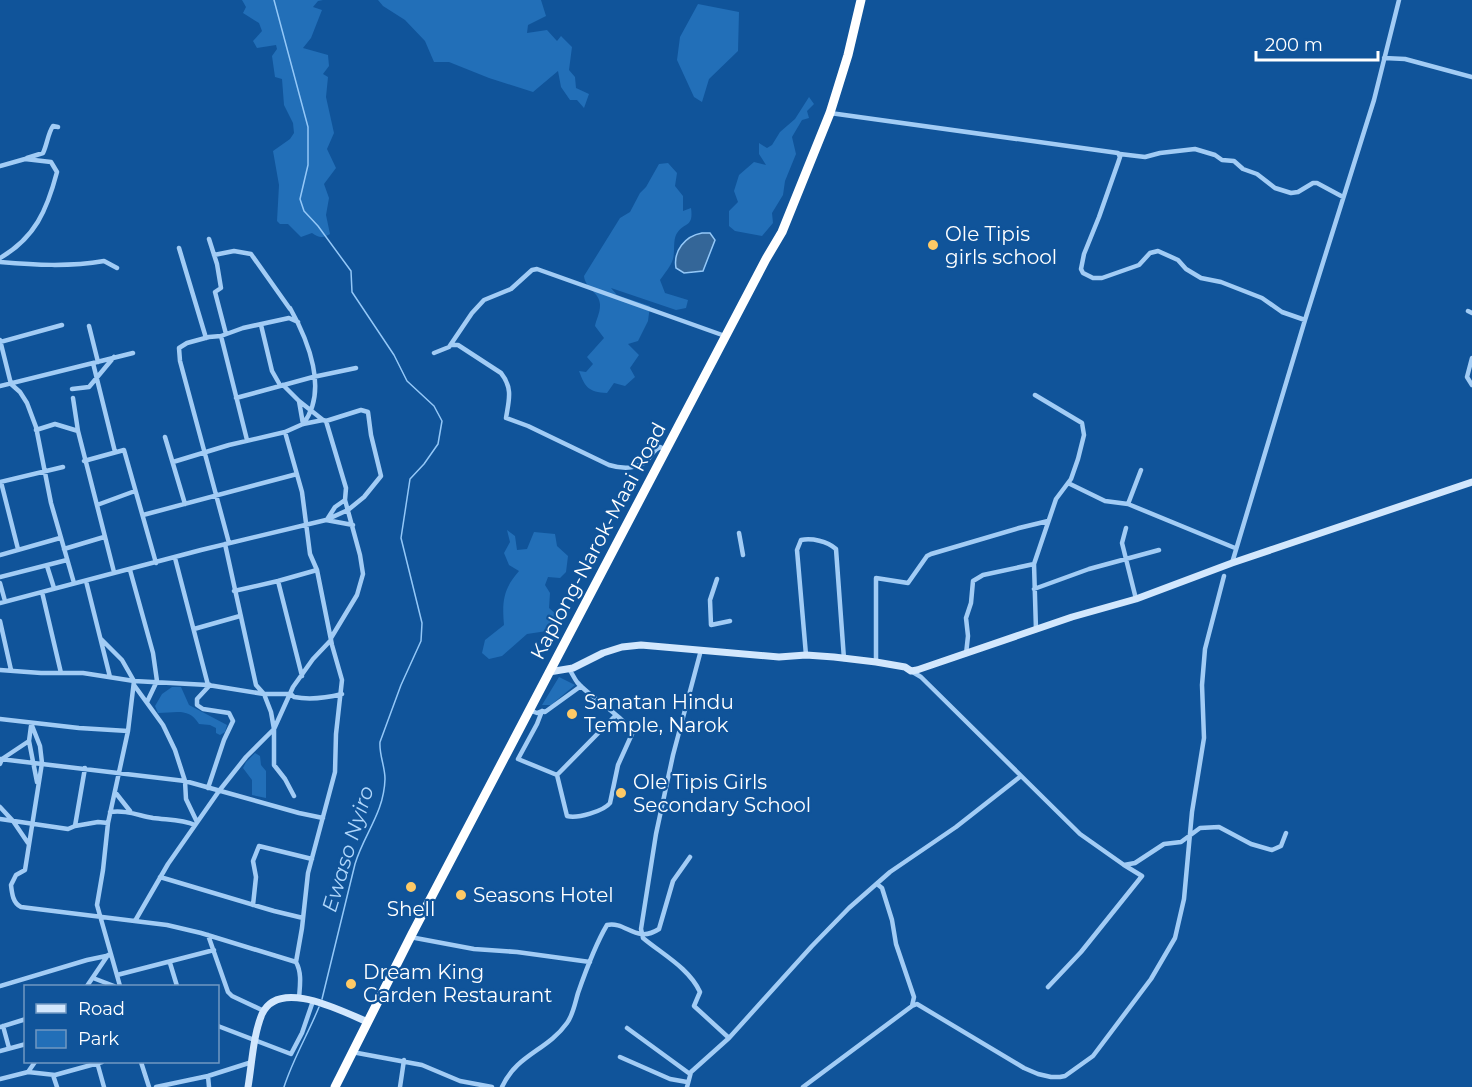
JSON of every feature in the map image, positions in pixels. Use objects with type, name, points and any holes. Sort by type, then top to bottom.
[{"type":"highway","name":"Kaplong-Narok-Maai Road","points":[[335,1087],[529,710],[782,232],[830,113],[848,55],[861,0]]},
{"type":"main road","points":[[549,672],[569,669],[603,653],[627,646],[660,645],[779,657],[806,655],[876,662],[905,667],[911,671],[1136,599],[1232,563],[1472,482]]},
{"type":"main road","points":[[248,1087],[255,1041],[264,1011],[277,999],[299,998],[313,1001],[368,1022]]},
{"type":"street","points":[[1232,563],[1374,100],[1399,0]]},
{"type":"street","points":[[1384,58],[1405,59],[1472,77]]},
{"type":"street","points":[[830,113],[1145,157],[1195,149],[1222,160],[1234,161],[1275,188],[1291,193],[1317,183],[1343,196]]},
{"type":"street","points":[[0,166],[43,153],[51,129],[53,126],[58,127]]},
{"type":"street","points":[[1120,154],[1084,255],[1083,273],[1093,278],[1102,278],[1139,265],[1150,253],[1158,251],[1178,260],[1186,269],[1201,278],[1221,282],[1262,298],[1282,312],[1305,320]]},
{"type":"street","points":[[0,260],[26,240],[34,229],[51,196],[57,172],[51,162],[25,159]]},
{"type":"street","points":[[209,239],[221,288],[215,292],[236,398],[247,440]]},
{"type":"street","points":[[179,248],[206,338]]},
{"type":"street","points":[[214,255],[234,251],[250,254],[298,322],[308,346],[314,377],[314,404],[303,424]]},
{"type":"street","points":[[0,260],[40,266],[104,261],[117,268]]},
{"type":"street","points":[[434,354],[447,350],[483,300],[511,289],[532,270],[537,269],[725,336]]},
{"type":"street","points":[[289,318],[290,308]]},
{"type":"street","points":[[294,796],[274,765],[274,729],[271,712],[264,694],[256,685],[206,452],[180,361],[179,348],[187,343],[289,318],[298,322]]},
{"type":"street","points":[[62,325],[0,341],[11,384],[27,403],[36,430],[60,538],[74,583]]},
{"type":"street","points":[[135,921],[160,877],[219,791],[246,756],[274,729],[293,687],[331,639],[362,585],[363,567],[345,501],[346,489],[325,421],[281,385],[272,371],[261,325]]},
{"type":"street","points":[[89,326],[96,379],[115,452]]},
{"type":"street","points":[[451,345],[458,345],[501,373],[506,379],[511,395],[506,418],[511,421],[528,426],[622,470],[643,464],[656,448],[666,450]]},
{"type":"street","points":[[0,386],[133,353]]},
{"type":"street","points":[[72,390],[89,387],[114,357]]},
{"type":"street","points":[[1472,358],[1467,377],[1472,385]]},
{"type":"street","points":[[236,398],[356,368]]},
{"type":"street","points":[[1035,395],[1082,423],[1084,435],[1078,459],[1068,483],[1056,499],[1034,564],[1036,630]]},
{"type":"street","points":[[73,398],[84,461],[114,572]]},
{"type":"street","points":[[299,401],[303,424]]},
{"type":"street","points":[[0,583],[2,602],[326,520],[348,510],[364,497],[381,476],[368,412],[361,410],[325,421],[303,424],[285,432],[247,440],[173,462]]},
{"type":"street","points":[[36,430],[55,424],[78,431]]},
{"type":"street","points":[[285,432],[304,503],[310,554],[317,570],[342,680],[334,772],[305,888],[296,962],[301,979],[299,998]]},
{"type":"street","points":[[165,437],[185,504]]},
{"type":"street","points":[[84,461],[124,450],[156,563]]},
{"type":"street","points":[[18,549],[1,482],[63,467]]},
{"type":"street","points":[[1128,504],[1141,470]]},
{"type":"street","points":[[143,514],[216,497],[297,474]]},
{"type":"street","points":[[1068,483],[1105,501],[1128,504],[1235,548]]},
{"type":"street","points":[[97,504],[135,491]]},
{"type":"street","points":[[326,520],[335,507],[345,501]]},
{"type":"street","points":[[326,520],[353,525]]},
{"type":"street","points":[[876,662],[876,578],[908,583],[927,556],[931,554],[1048,521]]},
{"type":"street","points":[[1126,528],[1122,543],[1136,599]]},
{"type":"street","points":[[739,533],[743,555]]},
{"type":"street","points":[[64,549],[104,537]]},
{"type":"street","points":[[0,555],[60,538]]},
{"type":"street","points":[[806,655],[797,550],[801,540],[805,539],[825,542],[836,549],[844,659]]},
{"type":"street","points":[[1034,588],[1089,569],[1159,550]]},
{"type":"street","points":[[175,558],[209,685]]},
{"type":"street","points":[[0,577],[67,560]]},
{"type":"street","points":[[966,654],[968,636],[966,618],[971,603],[973,580],[983,575],[1034,564]]},
{"type":"street","points":[[47,566],[54,588]]},
{"type":"street","points":[[130,570],[153,653],[156,681],[147,702]]},
{"type":"street","points":[[234,591],[317,570]]},
{"type":"street","points":[[803,1087],[917,1004],[1006,1058],[1038,1074],[1051,1077],[1065,1076],[1093,1056],[1151,979],[1177,931],[1184,898],[1204,738],[1202,685],[1205,649],[1224,576]]},
{"type":"street","points":[[717,579],[710,600],[711,624],[730,621]]},
{"type":"street","points":[[86,581],[110,677]]},
{"type":"street","points":[[278,581],[302,676]]},
{"type":"street","points":[[42,591],[61,673]]},
{"type":"street","points":[[194,629],[240,616]]},
{"type":"street","points":[[0,621],[11,670]]},
{"type":"street","points":[[101,639],[122,660],[167,733],[185,781],[186,799],[196,823]]},
{"type":"street","points":[[701,650],[656,834],[641,929],[645,940],[672,959],[697,985],[700,992],[694,1006],[729,1038]]},
{"type":"street","points":[[557,775],[566,814],[569,817],[574,818],[609,805],[618,765],[632,734],[627,726],[577,683],[569,669]]},
{"type":"street","points":[[0,670],[41,674],[83,673],[134,682],[156,681],[209,685],[264,694],[291,694],[294,698],[308,699],[342,694]]},
{"type":"street","points":[[911,671],[921,677],[1080,834],[1142,876],[1081,952],[1048,987]]},
{"type":"street","points":[[120,985],[97,905],[108,823],[128,731],[134,682]]},
{"type":"street","points":[[208,788],[233,721],[230,713],[203,709],[197,705],[197,699],[209,685]]},
{"type":"street","points":[[529,710],[537,713],[544,712],[581,686]]},
{"type":"street","points":[[542,711],[518,759],[557,775]]},
{"type":"street","points":[[557,775],[615,716]]},
{"type":"street","points":[[0,719],[128,731]]},
{"type":"street","points":[[31,723],[29,741],[37,786]]},
{"type":"street","points":[[31,723],[40,746],[42,763],[25,870],[16,875],[11,885],[13,898],[17,905],[21,908],[167,925],[296,962]]},
{"type":"street","points":[[1,760],[29,741]]},
{"type":"street","points":[[1,760],[185,781],[323,818]]},
{"type":"street","points":[[75,826],[85,768]]},
{"type":"street","points":[[620,1057],[687,1085],[690,1074],[729,1038],[849,908],[890,872],[976,811],[1020,776]]},
{"type":"street","points":[[115,791],[130,811]]},
{"type":"street","points":[[0,807],[13,820],[28,843]]},
{"type":"street","points":[[110,812],[130,811],[152,818],[196,823]]},
{"type":"street","points":[[0,819],[68,829],[98,822],[108,823]]},
{"type":"street","points":[[1124,865],[1135,863],[1164,844],[1181,842],[1200,828],[1219,827],[1251,844],[1272,850],[1281,846],[1286,833]]},
{"type":"street","points":[[253,905],[256,877],[253,861],[259,846],[312,859]]},
{"type":"street","points":[[502,1087],[509,1072],[549,1043],[568,1022],[590,962],[607,925],[619,925],[633,933],[642,934],[659,929],[673,881],[690,857]]},
{"type":"street","points":[[160,877],[303,918]]},
{"type":"street","points":[[877,884],[882,888],[892,920],[896,944],[914,997],[912,1006]]},
{"type":"street","points":[[208,935],[224,984],[230,995],[264,1011]]},
{"type":"street","points":[[410,938],[474,949],[517,952],[590,962]]},
{"type":"street","points":[[117,975],[214,950]]},
{"type":"street","points":[[88,985],[110,955]]},
{"type":"street","points":[[0,986],[110,955]]},
{"type":"street","points":[[170,963],[176,985]]},
{"type":"street","points":[[93,978],[109,985]]},
{"type":"street","points":[[219,1026],[291,1054],[302,1033],[313,1001]]},
{"type":"street","points":[[9,1048],[1,1026],[24,1020]]},
{"type":"street","points":[[627,1028],[690,1074]]},
{"type":"street","points":[[0,1051],[24,1044]]},
{"type":"street","points":[[352,1052],[404,1060],[473,1085],[492,1087]]},
{"type":"street","points":[[400,1087],[404,1060]]},
{"type":"street","points":[[156,1087],[208,1076],[252,1062]]},
{"type":"street","points":[[28,1072],[34,1063]]},
{"type":"street","points":[[0,1079],[28,1072],[55,1075],[95,1063]]},
{"type":"street","points":[[98,1063],[104,1087]]},
{"type":"street","points":[[141,1063],[149,1087]]},
{"type":"street","points":[[51,1073],[57,1087]]},
{"type":"street","points":[[208,1076],[209,1087]]},
{"type":"green space","points":[[242,0],[323,0],[318,1],[313,7],[322,10],[311,38],[303,48],[328,55],[329,66],[323,74],[328,77],[326,97],[334,133],[327,149],[336,168],[324,184],[329,198],[326,215],[330,234],[325,236],[319,237],[312,233],[301,237],[288,224],[280,224],[277,221],[279,185],[273,151],[290,139],[294,133],[293,123],[284,105],[282,79],[275,77],[272,56],[277,49],[276,45],[257,48],[253,41],[262,31],[259,23],[243,13],[246,7]]},
{"type":"green space","points":[[378,0],[541,0],[546,16],[528,25],[527,33],[547,30],[557,41],[561,36],[572,47],[569,70],[575,77],[576,88],[589,94],[584,108],[577,100],[570,100],[561,87],[558,71],[533,92],[449,62],[434,62],[425,41],[405,20],[383,6]]},
{"type":"green space","points":[[698,4],[739,12],[738,51],[709,79],[702,102],[694,97],[677,60],[680,37]]},
{"type":"green space","points":[[809,97],[814,104],[807,111],[809,118],[802,120],[792,137],[796,154],[785,181],[783,195],[772,213],[773,223],[762,236],[735,231],[729,226],[729,211],[738,202],[734,191],[739,175],[754,162],[766,165],[759,154],[759,143],[767,148],[772,145],[780,132],[795,119]]},
{"type":"green space","points":[[668,163],[677,173],[675,186],[683,196],[683,211],[691,208],[692,215],[689,222],[676,235],[673,259],[660,280],[665,293],[688,300],[686,308],[676,310],[611,288],[617,295],[650,306],[648,321],[638,341],[628,344],[639,355],[630,368],[635,377],[625,386],[614,383],[607,393],[591,390],[585,385],[579,371],[586,372],[593,364],[587,357],[604,338],[595,326],[600,302],[584,276],[620,218],[630,212],[659,164]]},
{"type":"green space","points":[[507,530],[515,536],[517,550],[527,549],[534,532],[555,534],[557,546],[568,556],[566,572],[560,578],[548,577],[545,585],[550,593],[549,608],[557,615],[547,631],[527,634],[502,656],[489,659],[482,653],[485,640],[504,625],[505,596],[519,571],[509,565],[504,553],[510,542]]},
{"type":"green space","points":[[559,677],[575,685],[551,705],[542,705]]},
{"type":"green space","points":[[172,687],[181,687],[189,705],[227,725],[225,732],[220,735],[216,733],[216,728],[199,724],[186,713],[158,713],[155,706],[162,694]]},
{"type":"green space","points":[[255,753],[260,756],[261,765],[266,771],[266,798],[252,795],[252,780],[243,768]]},
{"type":"shaded area","points":[[710,233],[715,240],[703,271],[684,273],[676,268],[678,250],[690,237]]},
{"type":"waterway","name":"Ewaso Nyiro","points":[[274,0],[308,127],[308,165],[300,199],[304,211],[351,271],[352,292],[394,355],[407,381],[434,406],[442,421],[438,444],[410,479],[401,538],[422,623],[421,641],[401,685],[380,742],[385,774],[384,791],[355,864],[322,999]]},
{"type":"waterway","name":"Ewaso Nyiro","points":[[284,1087],[319,1007]]},
{"type":"place","name":"Ole Tipis girls school","points":[[933,245]]},
{"type":"place","name":"Sanatan Hindu Temple, Narok","points":[[572,714]]},
{"type":"place","name":"Ole Tipis Girls Secondary School","points":[[621,793]]},
{"type":"place","name":"Shell","points":[[411,887]]},
{"type":"place","name":"Seasons Hotel","points":[[461,895]]},
{"type":"place","name":"Dream King Garden Restaurant","points":[[351,984]]}]
